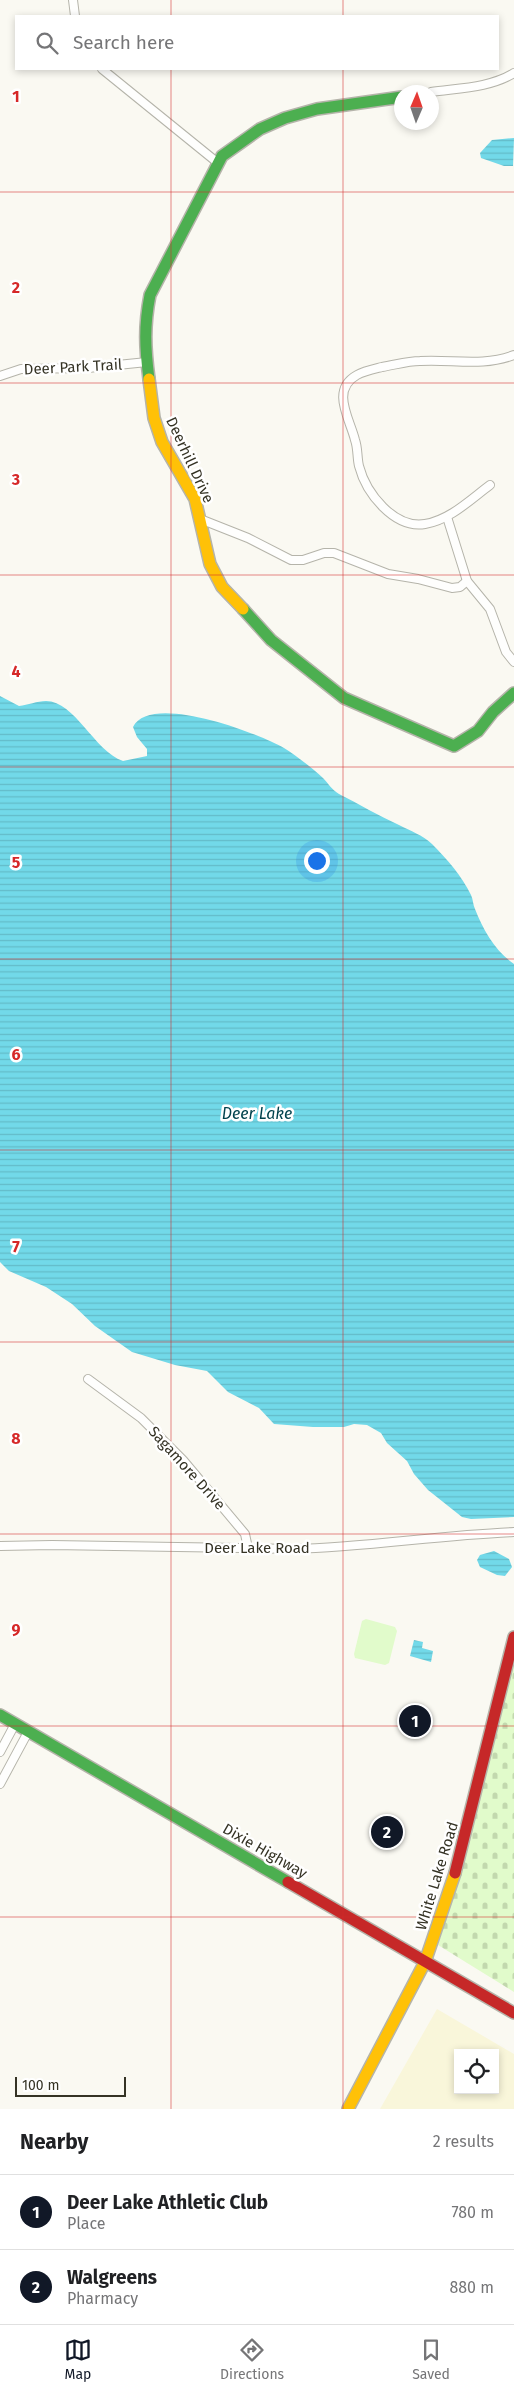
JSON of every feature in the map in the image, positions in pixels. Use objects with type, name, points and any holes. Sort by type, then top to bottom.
[{"type":"street","points":[[73,0],[75,15]]},
{"type":"street","points":[[103,70],[218,163]]},
{"type":"street","points":[[439,91],[490,83],[514,73]]},
{"type":"street","name":"Deerhill Drive","points":[[394,98],[317,110],[285,118],[260,129],[222,156],[150,295],[145,319],[144,340],[157,428],[162,442],[195,499],[210,564],[222,587],[271,640],[344,698],[454,746],[478,731],[493,712],[514,693]]},
{"type":"street","points":[[490,485],[447,517],[425,524],[414,524],[392,516],[363,479],[355,437],[343,407],[345,388],[349,380],[358,374],[419,360],[477,363],[499,361],[514,355]]},
{"type":"street","name":"Deer Park Trail","points":[[0,376],[21,368],[88,368],[147,362]]},
{"type":"street","points":[[447,517],[467,581],[490,609],[499,627],[506,652],[514,662]]},
{"type":"street","points":[[200,519],[248,538],[291,560],[303,560],[324,553],[334,553],[388,574],[418,579],[452,588],[460,588],[467,581]]},
{"type":"street","name":"Sagamore Drive","points":[[88,1379],[141,1418],[183,1460],[245,1534],[248,1548]]},
{"type":"street","name":"Deer Lake Road","points":[[0,1546],[325,1548],[439,1536],[514,1532]]},
{"type":"street","name":"White Lake Road","points":[[348,2109],[425,1962],[460,1856],[514,1637]]},
{"type":"street","name":"Dixie Highway","points":[[0,1715],[514,2013]]},
{"type":"street","points":[[0,1752],[15,1724]]},
{"type":"street","points":[[0,1784],[28,1732]]},
{"type":"shaded area","points":[[437,2009],[514,2054],[514,2109],[380,2109]]},
{"type":"green space","points":[[366,1619],[395,1627],[397,1631],[389,1663],[385,1665],[355,1658],[354,1654],[362,1621]]},
{"type":"green space","points":[[514,1658],[514,1992],[438,1945],[465,1854]]},
{"type":"water","points":[[514,138],[513,166],[504,166],[481,158],[480,153],[492,140]]},
{"type":"water","name":"Deer Lake","points":[[0,696],[19,706],[43,701],[56,703],[75,717],[113,756],[123,761],[147,756],[147,749],[137,737],[133,727],[143,717],[160,713],[181,714],[205,719],[252,733],[284,748],[304,762],[339,794],[424,838],[454,868],[463,881],[471,895],[478,917],[486,932],[501,953],[514,964],[514,1517],[471,1519],[462,1517],[428,1490],[414,1474],[407,1461],[387,1443],[381,1433],[367,1425],[313,1427],[274,1424],[259,1408],[228,1392],[207,1371],[175,1365],[132,1352],[95,1326],[72,1304],[46,1287],[9,1271],[0,1262]]},
{"type":"water","points":[[494,1551],[509,1559],[512,1567],[505,1576],[497,1575],[480,1567],[477,1560],[480,1555]]},
{"type":"water","points":[[414,1640],[423,1642],[422,1648],[433,1651],[431,1662],[410,1656]]},
{"type":"traffic: fast","points":[[149,379],[146,337],[150,295],[222,156],[260,129],[285,118],[317,109],[394,98]]},
{"type":"traffic: fast","points":[[243,609],[271,640],[344,698],[454,746],[478,731],[493,712],[514,693]]},
{"type":"traffic: fast","points":[[0,1715],[288,1882]]},
{"type":"traffic: slow","points":[[149,379],[154,418],[162,442],[195,499],[210,564],[222,587],[243,609]]},
{"type":"traffic: slow","points":[[348,2109],[425,1962],[455,1873]]},
{"type":"traffic: jam","points":[[455,1873],[514,1637]]},
{"type":"traffic: jam","points":[[288,1882],[514,2013]]},
{"type":"place","name":"Deer Lake Athletic Club","points":[[415,1721]]},
{"type":"place","name":"Walgreens","points":[[387,1832]]}]
